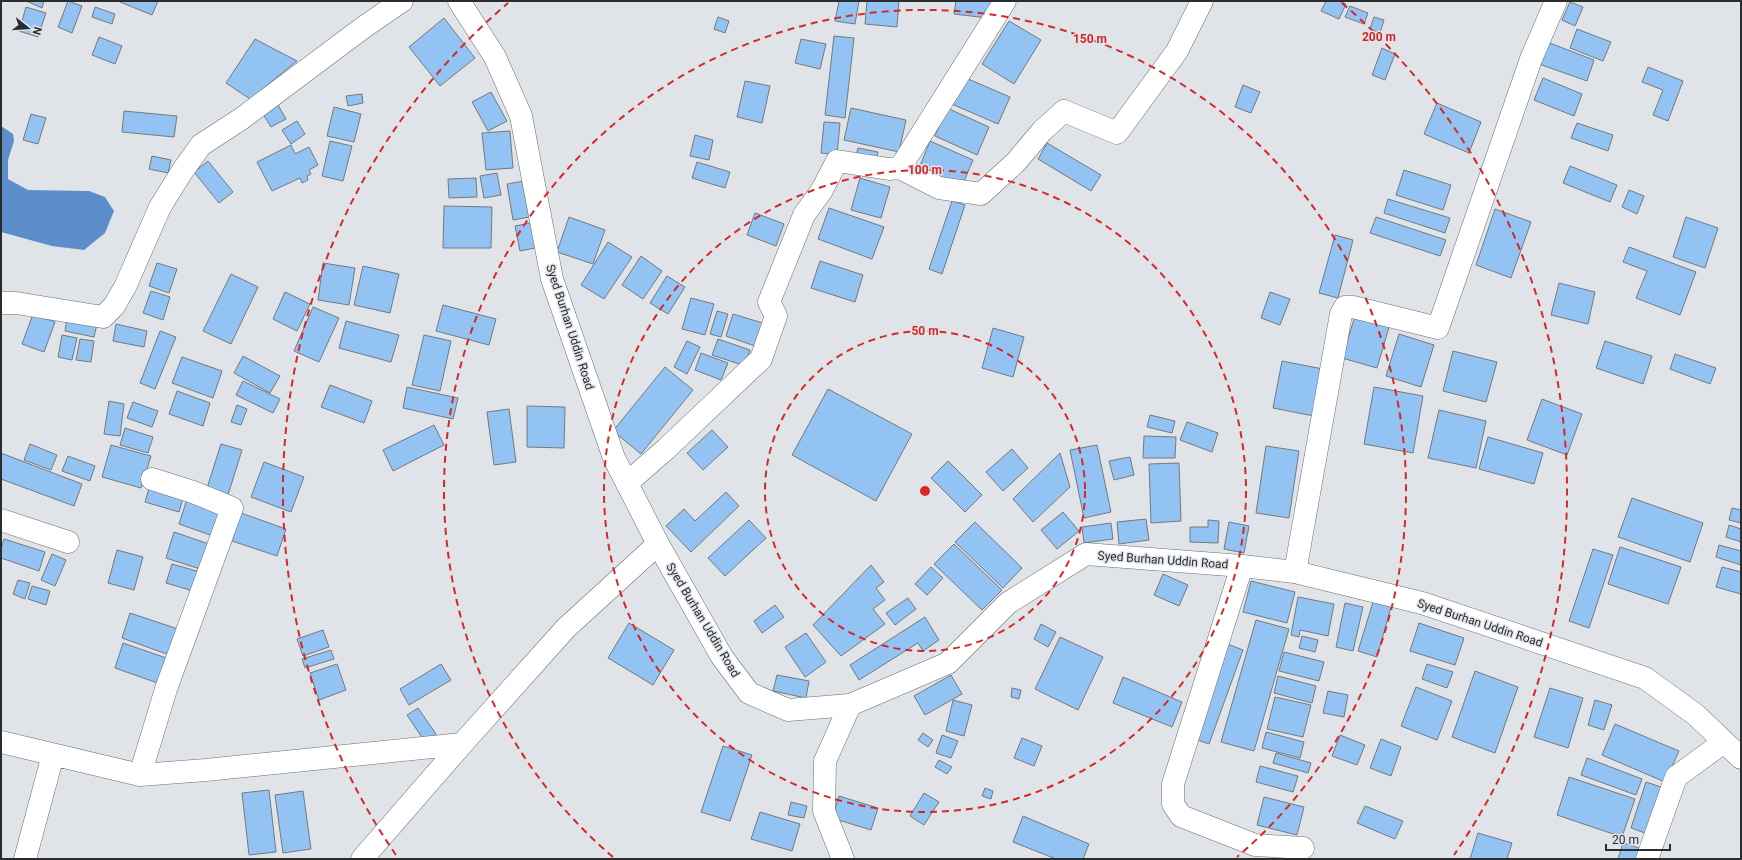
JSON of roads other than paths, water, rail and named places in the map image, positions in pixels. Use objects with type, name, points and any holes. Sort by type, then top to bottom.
[{"type":"street","points":[[1,303],[16,303],[103,317],[114,306],[126,287],[160,207],[183,170],[201,145],[241,118],[364,27],[402,1]]},
{"type":"street","name":"Syed Burhan Uddin Road","points":[[459,1],[494,57],[521,116],[552,279],[614,458],[658,544],[722,657],[749,693],[788,710],[850,705],[948,663],[1008,603],[1086,554],[1242,566],[1295,572],[1422,603],[1645,678],[1696,716],[1741,758]]},
{"type":"street","points":[[900,168],[1005,1]]},
{"type":"street","points":[[627,483],[666,449],[761,359],[776,316],[769,302],[804,215],[822,190],[837,161],[890,169],[900,168],[939,188],[981,194],[1016,162],[1042,131],[1064,111],[1117,133],[1177,51],[1202,1]]},
{"type":"street","points":[[1295,572],[1341,314],[1345,307],[1353,307],[1438,328],[1531,59],[1556,1]]},
{"type":"street","points":[[140,775],[166,689],[232,508],[193,492],[152,479]]},
{"type":"street","points":[[1,520],[68,542]]},
{"type":"street","points":[[362,859],[566,628],[658,544]]},
{"type":"street","points":[[1242,566],[1173,784],[1173,804],[1181,816],[1255,845],[1303,848]]},
{"type":"street","points":[[843,859],[824,811],[825,761],[850,705]]},
{"type":"street","points":[[1,742],[140,775],[206,770],[462,744]]},
{"type":"street","points":[[1647,859],[1676,777],[1724,742]]},
{"type":"street","points":[[25,859],[53,755]]},
{"type":"water","points":[[1,126],[13,134],[14,141],[8,160],[8,179],[28,190],[89,191],[105,197],[114,211],[105,233],[84,250],[52,246],[1,232]]}]
